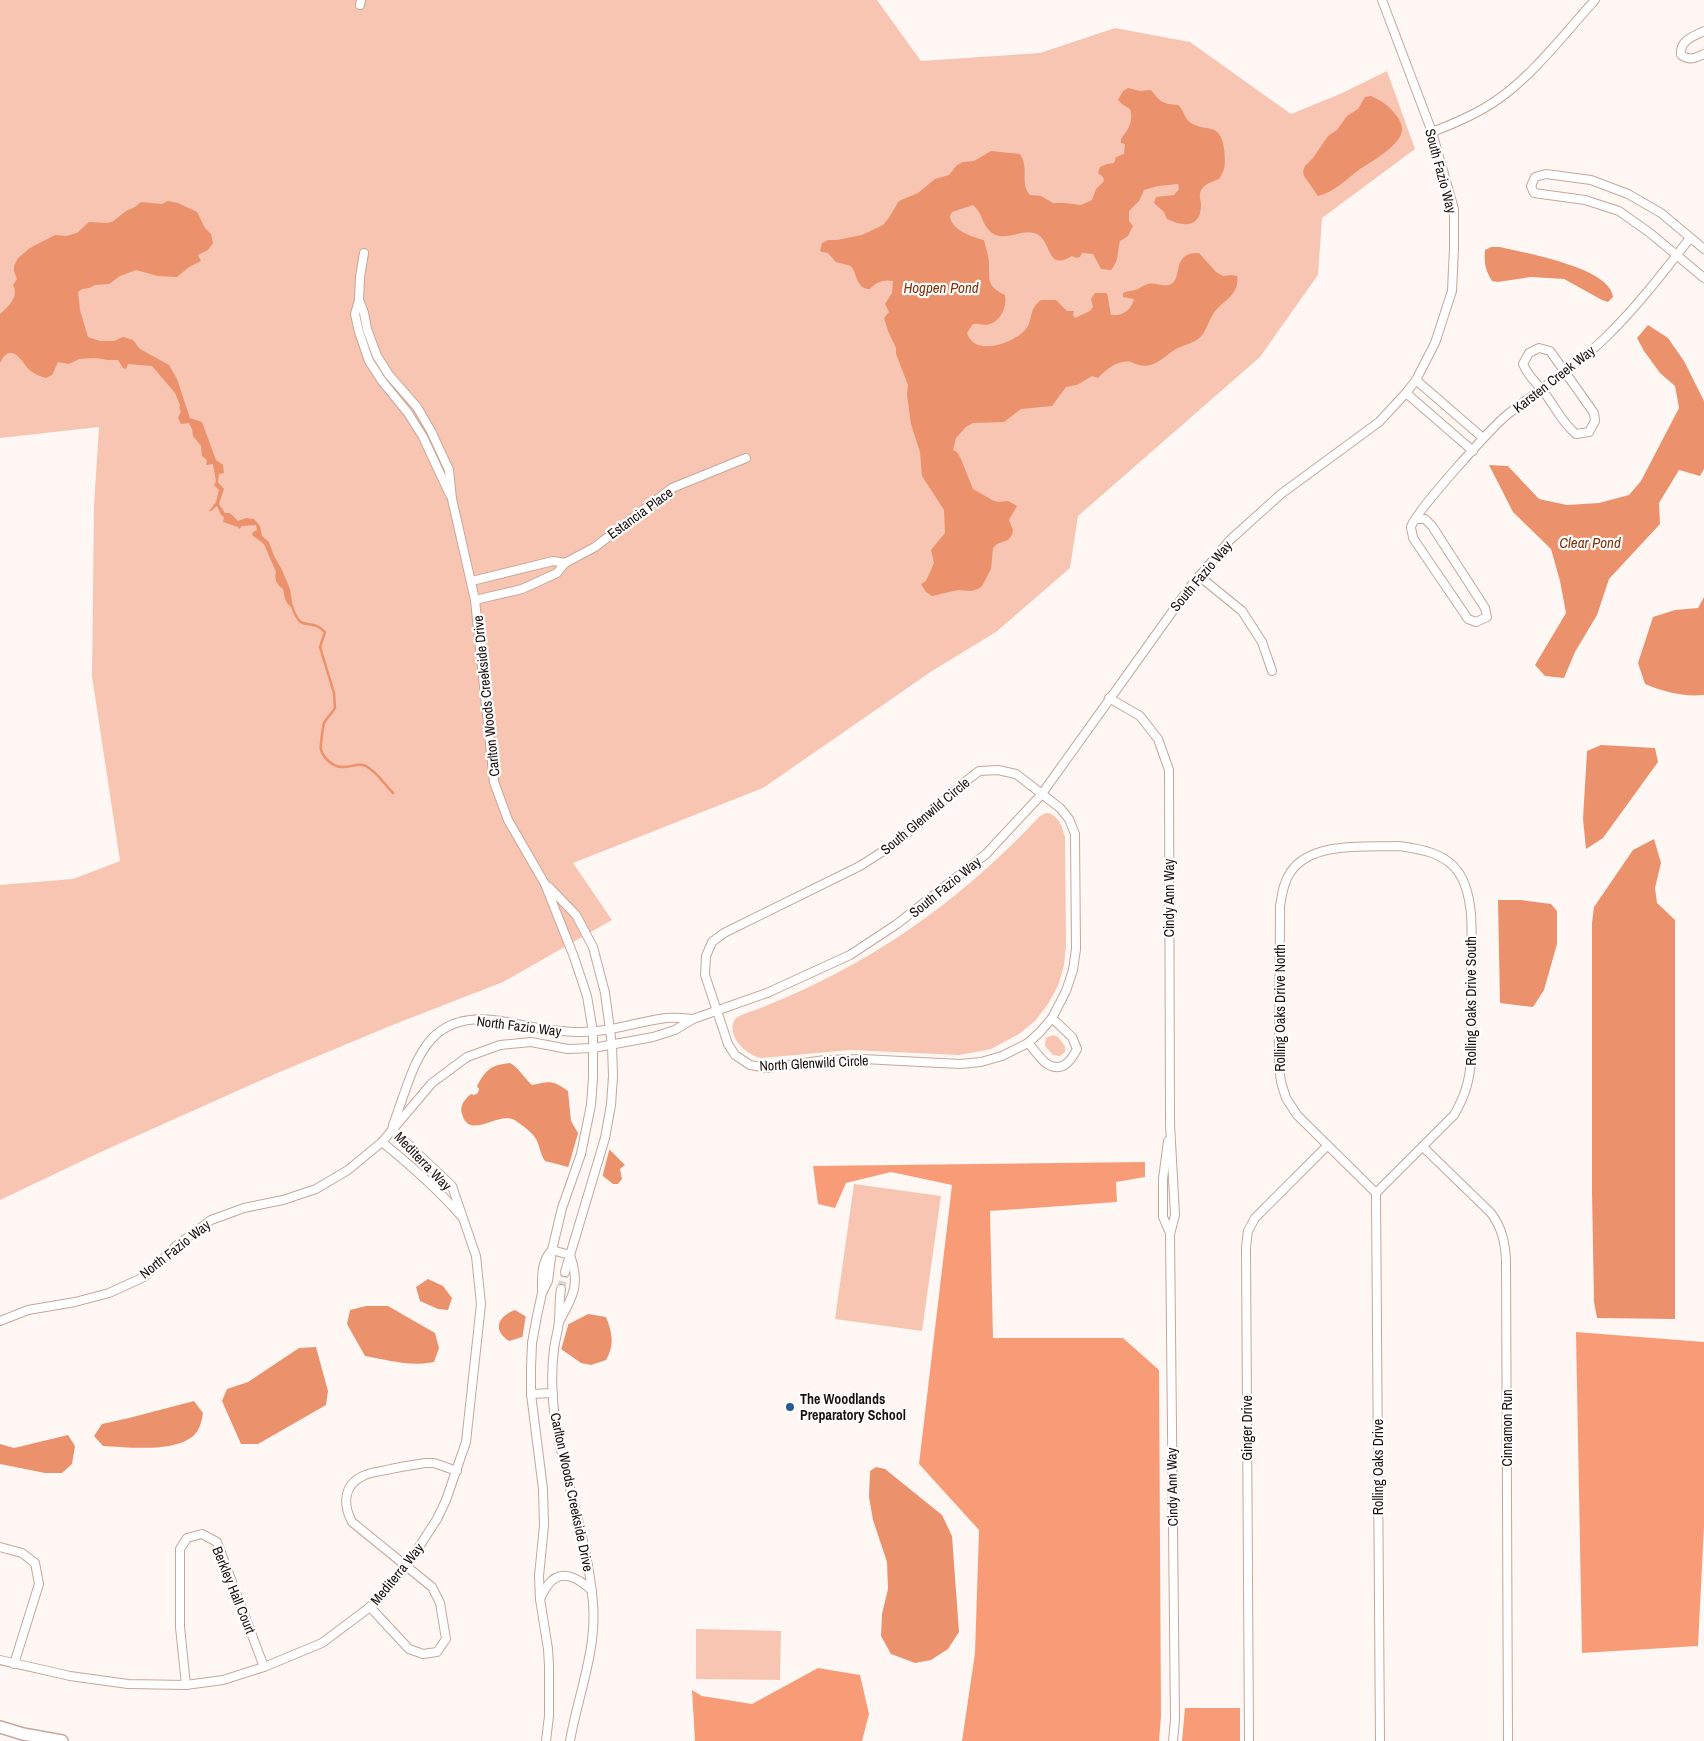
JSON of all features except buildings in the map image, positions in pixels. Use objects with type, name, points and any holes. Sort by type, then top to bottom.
[{"type":"main road","points":[[0,1727],[59,1741]]},
{"type":"street","name":"South Fazio Way","points":[[593,1048],[675,1030],[693,1019],[767,993],[818,970],[850,954],[897,924],[986,854],[1041,795],[1109,698],[1199,576],[1230,540],[1281,494],[1379,422],[1416,380],[1435,343],[1452,291],[1454,209],[1432,132],[1382,0]]},
{"type":"street","points":[[1432,132],[1458,123],[1495,102],[1526,76],[1595,0]]},
{"type":"street","points":[[1704,31],[1685,41],[1680,48],[1681,55],[1687,59],[1693,59],[1704,54]]},
{"type":"street","points":[[1704,249],[1661,213],[1628,194],[1591,180],[1546,174],[1535,177],[1531,186],[1534,193],[1585,200],[1619,210],[1650,232],[1704,278]]},
{"type":"street","name":"Karsten Creek Way","points":[[1416,519],[1437,491],[1483,438],[1506,416],[1566,373],[1603,340],[1638,303],[1690,238]]},
{"type":"street","name":"Carlton Woods Creekside Drive","points":[[364,254],[359,300],[367,330],[378,356],[389,375],[416,407],[431,431],[449,470],[452,499],[475,600],[494,782],[508,820],[545,884],[574,957],[587,996],[593,1032],[592,1087],[586,1131],[581,1154],[562,1208],[552,1250],[543,1263],[542,1293],[532,1343],[531,1394],[543,1489],[544,1526],[539,1576],[540,1599],[550,1666],[549,1716],[546,1741]]},
{"type":"street","points":[[1539,348],[1550,351],[1566,373],[1594,413],[1595,421],[1588,432],[1576,434],[1568,428],[1542,390],[1528,374],[1523,364],[1529,353],[1539,348]]},
{"type":"street","points":[[1416,380],[1483,438]]},
{"type":"street","points":[[1406,393],[1473,451]]},
{"type":"street","name":"Estancia Place","points":[[475,600],[525,587],[557,573],[565,563],[594,547],[672,488],[746,458]]},
{"type":"street","points":[[1416,519],[1424,519],[1432,526],[1485,608],[1487,617],[1476,622],[1468,619],[1413,538],[1411,528],[1416,519]]},
{"type":"street","name":"Estancia Place","points":[[472,582],[553,561],[565,563]]},
{"type":"street","points":[[1199,576],[1242,611],[1262,642],[1272,671]]},
{"type":"street","name":"Cindy Ann Way","points":[[1109,698],[1140,716],[1158,738],[1169,770],[1170,1124],[1163,1179],[1164,1216],[1170,1234],[1175,1710],[1173,1741]]},
{"type":"street","name":"South Glenwild Circle","points":[[717,1012],[705,974],[706,956],[712,942],[724,933],[860,866],[896,844],[979,771],[998,770],[1016,774],[1069,819],[1075,834],[1076,949],[1073,970],[1066,991],[1052,1018],[1028,1042],[1002,1056]]},
{"type":"street","name":"Rolling Oaks Drive North","points":[[1368,847],[1326,850],[1313,853],[1301,860],[1290,872],[1284,884],[1280,906],[1279,1066],[1286,1098],[1296,1115],[1376,1193]]},
{"type":"street","name":"Rolling Oaks Drive South","points":[[1368,847],[1424,850],[1449,862],[1459,873],[1466,887],[1471,920],[1472,1058],[1470,1080],[1454,1115],[1376,1193]]},
{"type":"street","name":"Carlton Woods Creekside Drive","points":[[545,884],[576,915],[593,947],[611,1028],[612,1045],[612,1095],[605,1138],[565,1272]]},
{"type":"street","name":"North Glenwild Circle","points":[[717,1012],[728,1044],[735,1055],[750,1065],[767,1068],[825,1060],[960,1064],[981,1062],[1002,1056]]},
{"type":"street","name":"South Fazio Way","points":[[593,1032],[668,1017],[693,1019]]},
{"type":"street","points":[[1028,1042],[1047,1064],[1059,1067],[1071,1062],[1077,1049],[1072,1037],[1052,1018]]},
{"type":"street","name":"North Fazio Way","points":[[392,1129],[415,1065],[426,1044],[443,1028],[464,1020],[489,1020],[573,1032],[593,1032]]},
{"type":"street","name":"North Fazio Way","points":[[0,1321],[28,1310],[75,1302],[109,1293],[144,1277],[176,1246],[210,1220],[244,1208],[283,1200],[316,1189],[348,1170],[382,1142],[432,1083],[466,1058],[481,1051],[500,1045],[531,1042],[568,1049],[593,1048]]},
{"type":"street","name":"Mediterra Way","points":[[0,1660],[70,1676],[128,1684],[186,1685],[223,1680],[264,1667],[322,1643],[370,1607],[406,1567],[437,1519],[446,1500],[466,1442],[481,1304],[476,1256],[452,1186],[392,1129]]},
{"type":"street","name":"Mediterra Way","points":[[382,1142],[444,1196],[465,1222]]},
{"type":"street","name":"Ginger Drive","points":[[1249,1741],[1248,1231],[1255,1218],[1328,1146]]},
{"type":"street","name":"Cinnamon Run","points":[[1423,1147],[1491,1213],[1499,1224],[1505,1240],[1508,1741]]},
{"type":"street","name":"Rolling Oaks Drive","points":[[1376,1193],[1380,1741]]},
{"type":"street","points":[[552,1250],[570,1254]]},
{"type":"street","name":"Carlton Woods Creekside Drive","points":[[570,1254],[575,1270],[575,1282],[568,1304],[560,1320],[554,1348],[553,1393],[556,1424],[592,1591],[594,1619],[588,1667],[577,1702],[570,1741]]},
{"type":"street","name":"Carlton Woods Creekside Drive","points":[[560,1320],[558,1301],[561,1289]]},
{"type":"street","name":"Carlton Woods Creekside Drive","points":[[531,1394],[553,1393]]},
{"type":"street","points":[[370,1607],[409,1649],[423,1654],[437,1652],[446,1639],[440,1603],[432,1587],[352,1522],[347,1513],[345,1501],[348,1491],[354,1482],[364,1475],[411,1465],[434,1463],[456,1470]]},
{"type":"street","name":"Berkley Hall Court","points":[[186,1685],[180,1627],[180,1549],[187,1538],[202,1534],[216,1542],[264,1667]]},
{"type":"street","points":[[0,1547],[22,1553],[35,1563],[39,1584],[14,1664]]},
{"type":"street","name":"Carlton Woods Creekside Drive","points":[[540,1599],[548,1583],[564,1576],[573,1576],[582,1580],[592,1591]]},
{"type":"shaded area","points":[[0,0],[877,0],[921,61],[1040,53],[1115,28],[1190,42],[1291,114],[1340,94],[1387,71],[1415,149],[1322,218],[1318,275],[1260,357],[1078,516],[1070,568],[996,632],[932,671],[763,788],[573,863],[612,920],[503,982],[275,1074],[103,1151],[0,1200],[0,885],[73,879],[120,861],[92,676],[94,506],[99,427],[0,438]]},
{"type":"shaded area","points":[[1046,813],[1056,818],[1061,825],[1065,837],[1066,945],[1064,965],[1058,986],[1048,1004],[1035,1021],[1019,1034],[991,1049],[960,1055],[850,1050],[761,1058],[749,1053],[738,1042],[733,1030],[736,1018],[817,983],[890,942],[969,884],[1040,816]]},
{"type":"shaded area","points":[[1053,1035],[1058,1037],[1065,1046],[1065,1052],[1060,1056],[1053,1055],[1045,1046],[1046,1038]]},
{"type":"shaded area","points":[[1145,1162],[1145,1177],[1116,1182],[1117,1202],[990,1211],[993,1338],[1123,1338],[1159,1370],[1161,1716],[1159,1741],[962,1741],[975,1653],[979,1530],[919,1464],[952,1185],[891,1172],[846,1183],[835,1208],[818,1204],[813,1166]]},
{"type":"shaded area","points":[[854,1184],[941,1196],[922,1331],[835,1319]]},
{"type":"shaded area","points":[[1576,1332],[1704,1342],[1704,1526],[1698,1646],[1582,1653]]},
{"type":"shaded area","points":[[696,1629],[781,1631],[780,1680],[696,1679]]},
{"type":"shaded area","points":[[818,1668],[860,1675],[869,1714],[862,1741],[695,1741],[692,1690],[702,1696],[752,1704]]},
{"type":"shaded area","points":[[1185,1708],[1240,1708],[1240,1741],[1182,1741]]},
{"type":"water","name":"Hogpen Pond","points":[[1128,88],[1140,91],[1151,90],[1162,102],[1178,105],[1191,123],[1218,132],[1223,141],[1225,153],[1224,169],[1219,179],[1203,187],[1201,190],[1201,205],[1198,218],[1190,224],[1173,222],[1167,219],[1164,212],[1154,203],[1156,197],[1174,195],[1179,189],[1178,184],[1158,186],[1144,190],[1139,201],[1129,211],[1129,221],[1133,226],[1128,236],[1120,241],[1117,260],[1111,270],[1101,269],[1093,254],[1082,253],[1080,257],[1072,256],[1063,260],[1057,260],[1053,258],[1040,236],[1034,233],[1002,236],[992,233],[973,205],[952,212],[950,216],[951,221],[958,229],[968,235],[984,240],[989,259],[989,275],[992,286],[1005,295],[1004,309],[996,321],[986,325],[974,324],[967,333],[977,345],[994,346],[1012,340],[1025,330],[1028,327],[1034,308],[1041,300],[1056,300],[1067,311],[1074,311],[1073,315],[1075,318],[1090,311],[1093,307],[1091,299],[1095,293],[1107,293],[1111,315],[1122,314],[1131,307],[1134,299],[1123,297],[1123,293],[1148,284],[1171,284],[1174,281],[1181,261],[1190,254],[1199,253],[1216,272],[1223,276],[1237,276],[1236,287],[1214,313],[1200,337],[1176,349],[1157,362],[1145,366],[1126,361],[1122,362],[1108,369],[1098,378],[1092,376],[1077,385],[1066,387],[1052,406],[1021,409],[1004,422],[973,423],[966,427],[956,438],[953,450],[957,452],[961,459],[973,489],[992,500],[998,502],[1008,501],[1017,506],[1009,520],[1013,530],[1012,535],[1008,540],[997,544],[993,548],[991,569],[982,586],[971,591],[958,590],[932,596],[926,592],[921,584],[926,581],[934,563],[931,550],[945,533],[944,510],[922,476],[920,452],[911,424],[907,395],[908,385],[884,318],[889,312],[885,304],[892,293],[893,281],[880,282],[870,289],[862,287],[851,266],[836,262],[828,253],[820,251],[822,243],[828,240],[862,235],[883,225],[899,201],[918,193],[935,179],[949,175],[957,165],[963,162],[974,161],[991,151],[1020,154],[1024,165],[1025,185],[1030,195],[1041,196],[1053,203],[1081,205],[1092,200],[1096,189],[1104,181],[1103,177],[1098,173],[1100,167],[1114,163],[1116,157],[1124,154],[1125,144],[1121,143],[1121,139],[1130,126],[1131,114],[1130,109],[1118,100],[1123,91]]},
{"type":"water","points":[[1371,96],[1385,104],[1396,115],[1402,129],[1401,135],[1392,147],[1335,189],[1318,196],[1304,176],[1305,166],[1328,136],[1337,130],[1347,116],[1358,109],[1365,97]]},
{"type":"water","points":[[168,201],[178,203],[197,212],[205,228],[211,234],[213,243],[208,250],[198,255],[201,261],[189,267],[177,277],[158,276],[136,270],[120,276],[109,284],[95,285],[78,292],[80,310],[88,337],[100,341],[114,341],[123,337],[133,340],[140,349],[169,365],[177,379],[190,418],[202,422],[216,460],[223,465],[224,473],[219,474],[218,482],[224,489],[219,504],[225,513],[230,513],[238,521],[246,518],[254,519],[260,526],[262,536],[269,542],[290,589],[293,608],[287,603],[283,589],[276,582],[276,572],[264,544],[252,535],[257,530],[256,525],[242,526],[239,529],[223,522],[224,517],[217,506],[209,511],[216,502],[219,490],[214,485],[216,481],[213,464],[206,465],[207,460],[202,456],[201,446],[193,436],[189,423],[181,424],[178,418],[181,411],[175,393],[152,366],[128,364],[126,369],[123,368],[118,360],[79,359],[69,364],[58,362],[52,375],[46,378],[30,370],[13,353],[3,357],[0,363],[0,314],[14,297],[15,289],[13,285],[17,279],[14,266],[18,258],[30,248],[55,235],[66,236],[77,233],[89,222],[112,222],[141,202],[162,204]]},
{"type":"water","points":[[1491,247],[1500,247],[1546,258],[1582,270],[1597,277],[1608,286],[1613,297],[1608,302],[1602,300],[1564,279],[1531,277],[1498,282],[1492,281],[1486,270],[1485,258],[1485,250]]},
{"type":"water","name":"Clear Pond","points":[[1648,325],[1668,338],[1684,361],[1704,401],[1704,469],[1700,476],[1679,470],[1659,503],[1660,524],[1609,579],[1597,615],[1575,652],[1564,678],[1545,676],[1535,665],[1566,613],[1560,581],[1551,549],[1513,512],[1489,465],[1508,466],[1539,499],[1567,505],[1599,503],[1629,495],[1641,481],[1679,408],[1675,386],[1660,373],[1637,338]]},
{"type":"water","points":[[1704,597],[1704,695],[1674,693],[1645,684],[1638,663],[1653,617],[1675,610],[1698,608]]},
{"type":"water","points":[[1601,745],[1655,748],[1658,762],[1603,838],[1586,849],[1583,819],[1587,751]]},
{"type":"water","points":[[1654,839],[1661,863],[1655,888],[1657,903],[1675,920],[1675,1319],[1597,1318],[1594,1302],[1592,1191],[1592,923],[1594,907],[1633,850]]},
{"type":"water","points":[[1498,900],[1521,900],[1551,904],[1557,911],[1557,944],[1544,990],[1533,1007],[1500,1003]]},
{"type":"water","points":[[510,1063],[532,1085],[551,1082],[568,1091],[571,1121],[578,1133],[610,1150],[625,1165],[620,1169],[622,1179],[618,1184],[613,1184],[603,1176],[545,1161],[535,1137],[527,1129],[509,1118],[478,1125],[471,1125],[466,1122],[461,1111],[465,1100],[471,1094],[478,1093],[479,1089],[477,1086],[489,1069]]},
{"type":"water","points":[[428,1279],[443,1286],[452,1298],[448,1310],[438,1309],[420,1301],[416,1287]]},
{"type":"water","points":[[366,1306],[388,1306],[435,1333],[439,1348],[434,1362],[416,1364],[365,1356],[347,1324],[350,1310]]},
{"type":"water","points":[[515,1310],[525,1316],[569,1324],[588,1314],[606,1317],[612,1338],[609,1355],[606,1360],[591,1365],[581,1363],[561,1349],[522,1337],[509,1341],[500,1332],[499,1324],[504,1316]]},
{"type":"water","points":[[316,1347],[328,1391],[326,1405],[258,1444],[241,1444],[222,1401],[227,1389],[248,1382],[299,1348]]},
{"type":"water","points":[[194,1401],[203,1413],[201,1423],[192,1437],[182,1442],[170,1446],[141,1448],[103,1446],[94,1436],[102,1424]]},
{"type":"water","points":[[68,1435],[75,1446],[72,1464],[62,1473],[45,1473],[0,1464],[0,1444],[14,1448]]},
{"type":"water","points":[[876,1467],[885,1469],[942,1515],[952,1536],[959,1632],[948,1649],[931,1660],[915,1663],[891,1654],[881,1636],[882,1614],[888,1589],[887,1562],[873,1520],[869,1497],[870,1471]]},
{"type":"pier","points":[[579,1130],[610,1147],[602,1178],[568,1168]]},
{"type":"pier","points":[[526,1314],[569,1322],[561,1350],[522,1340]]},
{"type":"waterway","points":[[292,606],[295,615],[302,623],[315,625],[325,632],[320,647],[334,693],[335,708],[324,723],[321,745],[322,753],[327,760],[340,767],[360,764],[366,766],[393,793]]},
{"type":"tunnel","points":[[561,1289],[565,1272]]},
{"type":"place","name":"The Woodlands Preparatory School","points":[[790,1407]]}]
